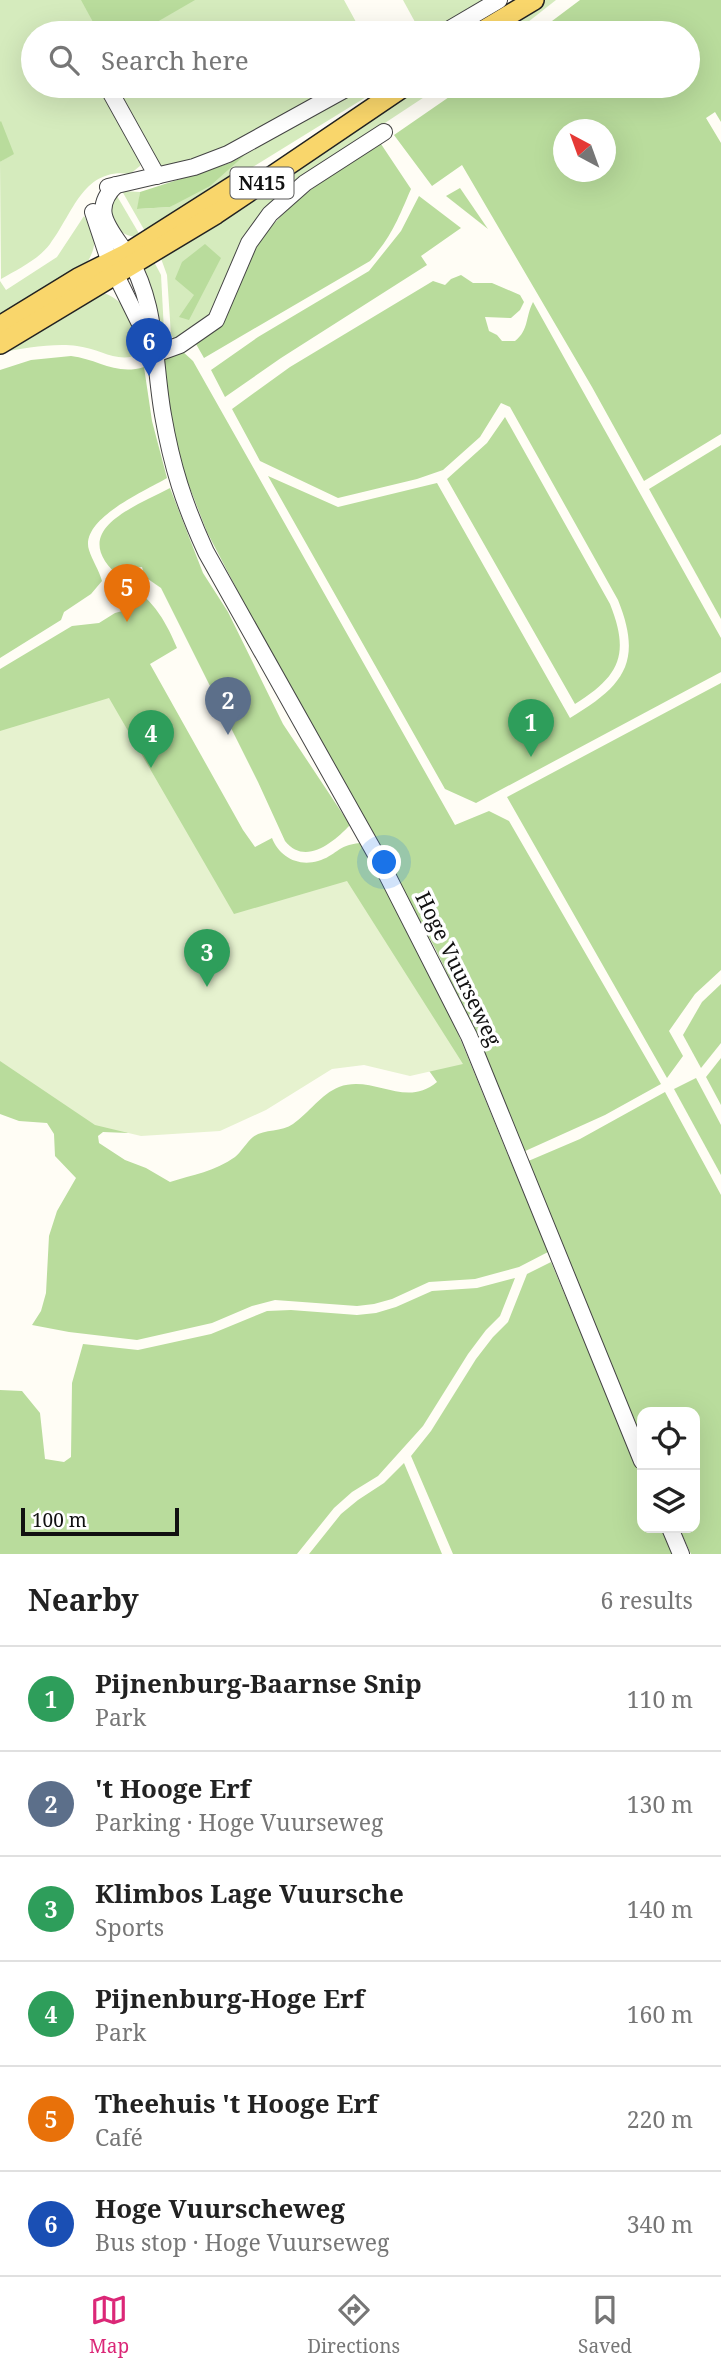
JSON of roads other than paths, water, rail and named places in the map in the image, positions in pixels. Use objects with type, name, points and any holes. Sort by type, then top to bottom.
[{"type":"main road","points":[[500,21],[534,0]]},
{"type":"main road","name":"N415","points":[[0,344],[371,98]]},
{"type":"main road","name":"N415","points":[[0,326],[78,278],[121,264],[216,214],[387,98]]},
{"type":"street","points":[[463,21],[499,0]]},
{"type":"street","points":[[114,98],[157,176],[194,167],[228,154],[329,98]]},
{"type":"street","points":[[155,354],[180,345],[216,320],[249,243],[271,214],[305,183],[384,132]]},
{"type":"street","name":"Hoge Vuurseweg","points":[[157,176],[116,185],[103,202],[103,211],[134,307],[155,354],[175,472],[188,512],[206,552],[384,869],[464,1024],[637,1449]]},
{"type":"street","points":[[672,1533],[681,1554]]},
{"type":"place","name":"Hoge Vuurscheweg","points":[[149,376]]},
{"type":"place","name":"Theehuis 't Hooge Erf","points":[[127,622]]},
{"type":"place","name":"'t Hooge Erf","points":[[228,735]]},
{"type":"place","name":"Pijnenburg-Baarnse Snip","points":[[531,757]]},
{"type":"place","name":"Pijnenburg-Hoge Erf","points":[[151,768]]},
{"type":"place","name":"Klimbos Lage Vuursche","points":[[207,987]]}]
